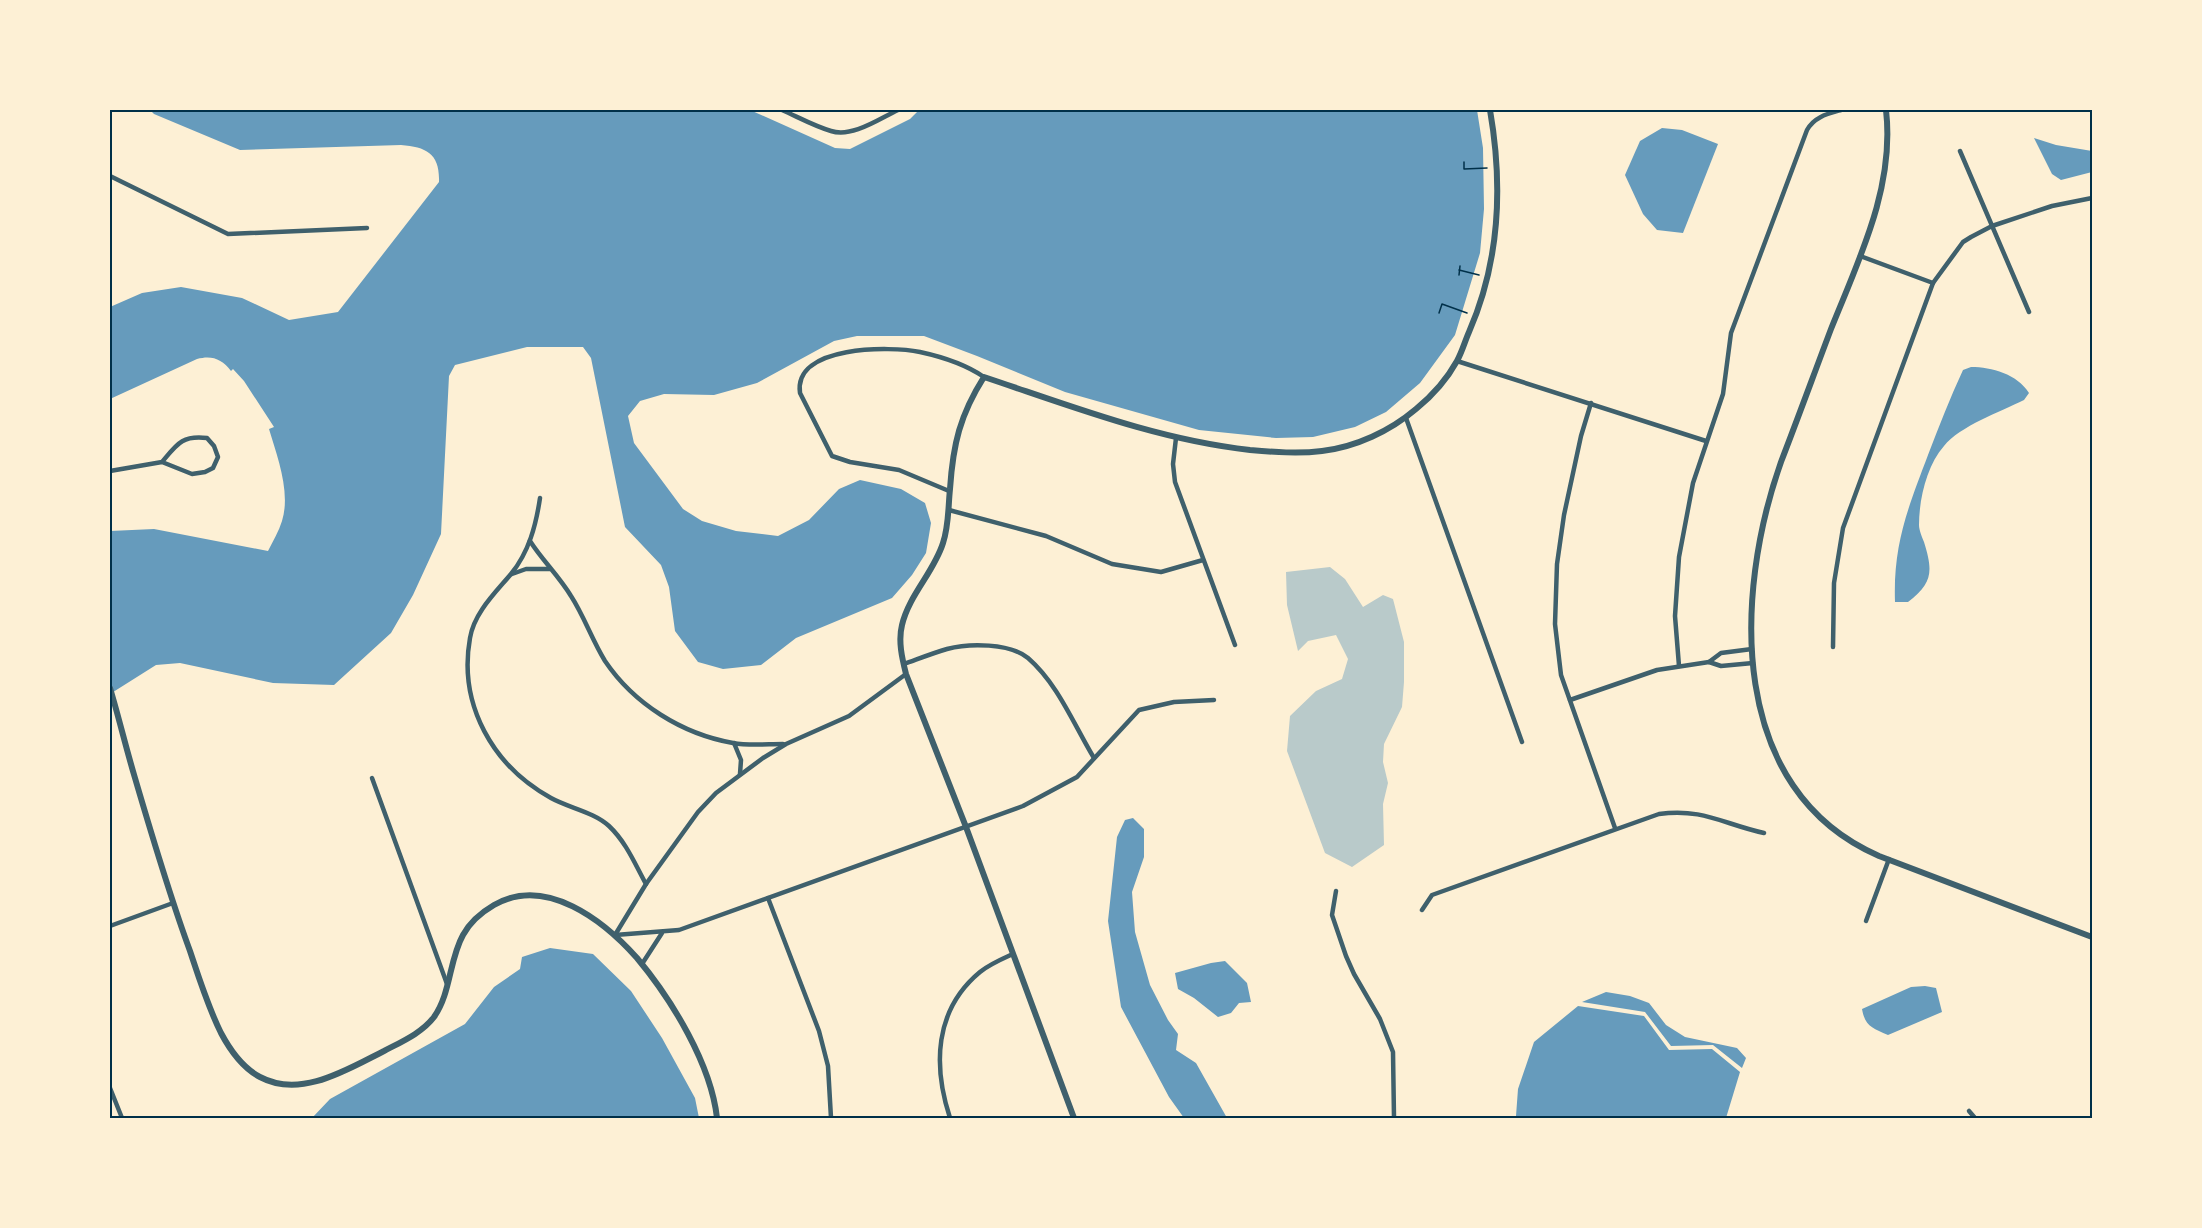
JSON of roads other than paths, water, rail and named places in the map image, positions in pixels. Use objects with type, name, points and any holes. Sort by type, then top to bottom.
[{"type":"street","points":[[782,110],[831,131],[843,132],[852,131],[898,110]]},
{"type":"street","points":[[949,491],[899,470],[865,465],[832,456],[799,389],[806,371],[821,360],[863,350],[919,352],[960,364],[984,377],[1128,425],[1176,438],[1253,450],[1323,451],[1366,439],[1406,418],[1430,397],[1457,361],[1481,301],[1494,246],[1498,176],[1496,142],[1490,110]]},
{"type":"street","points":[[1679,666],[1675,616],[1679,557],[1692,489],[1723,393],[1729,338],[1808,127],[1819,118],[1840,110]]},
{"type":"street","points":[[1886,110],[1888,155],[1878,205],[1770,492],[1760,535],[1754,579],[1752,649],[1758,702],[1765,729],[1779,763],[1814,811],[1840,833],[1863,848],[1888,859],[2092,937]]},
{"type":"street","points":[[1960,151],[2029,312]]},
{"type":"street","points":[[110,176],[228,234],[367,228]]},
{"type":"street","points":[[1833,647],[1834,583],[1843,528],[1933,283],[1963,242],[1992,226],[2065,202],[2092,198]]},
{"type":"street","points":[[1860,256],[1933,283]]},
{"type":"street","points":[[1457,361],[1706,441]]},
{"type":"street","points":[[984,377],[960,422],[953,453],[946,533],[938,558],[910,604],[902,625],[900,643],[906,674],[966,827],[1074,1119]]},
{"type":"street","points":[[1591,403],[1564,515],[1557,564],[1555,624],[1558,664],[1616,828]]},
{"type":"street","points":[[1406,418],[1522,742]]},
{"type":"street","points":[[110,471],[162,462],[192,474],[213,468],[218,457],[214,446],[207,438],[194,436],[182,440],[162,462]]},
{"type":"street","points":[[1176,438],[1174,479],[1235,645]]},
{"type":"street","points":[[540,498],[530,541],[510,575],[492,595],[470,634],[468,677],[470,698],[474,712],[495,748],[519,774],[553,799],[607,824],[626,848],[646,884]]},
{"type":"street","points":[[949,510],[1046,536],[1112,564],[1167,572],[1203,560]]},
{"type":"street","points":[[530,541],[571,595],[606,662],[637,697],[674,723],[702,735],[734,743],[786,744]]},
{"type":"street","points":[[510,575],[526,568],[550,569]]},
{"type":"street","points":[[904,664],[947,649],[980,644],[1018,652],[1028,658],[1054,688],[1094,758]]},
{"type":"street","points":[[1709,662],[1721,653],[1752,649]]},
{"type":"street","points":[[1570,700],[1649,672],[1709,662],[1721,666],[1753,663]]},
{"type":"street","points":[[615,935],[646,884],[698,812],[716,793],[740,774],[786,744],[849,716],[906,674]]},
{"type":"street","points":[[110,688],[173,903],[221,1034],[240,1062],[253,1073],[266,1081],[283,1085],[317,1081],[340,1073],[423,1029],[442,1003],[460,941],[470,925],[489,908],[509,898],[530,895],[562,902],[595,920],[615,935],[642,964],[668,1001],[698,1057],[710,1083],[717,1119]]},
{"type":"street","points":[[615,935],[679,930],[1023,806],[1077,777],[1139,710],[1174,702],[1214,700]]},
{"type":"street","points":[[734,743],[741,760],[740,774]]},
{"type":"street","points":[[372,778],[447,986]]},
{"type":"street","points":[[1422,910],[1432,895],[1659,814],[1683,811],[1706,815],[1743,829],[1764,833]]},
{"type":"street","points":[[1866,921],[1888,859]]},
{"type":"street","points":[[1336,891],[1332,915],[1348,962],[1380,1019],[1393,1052],[1394,1119]]},
{"type":"street","points":[[768,898],[819,1031],[828,1066],[831,1119]]},
{"type":"street","points":[[110,926],[173,903]]},
{"type":"street","points":[[642,964],[662,933]]},
{"type":"street","points":[[950,1119],[945,1103],[939,1050],[954,1000],[986,968],[1013,954]]},
{"type":"street","points":[[110,1088],[122,1119]]},
{"type":"street","points":[[1970,1111],[1976,1119]]},
{"type":"water","points":[[150,110],[750,110],[835,148],[850,149],[910,119],[919,110],[1477,110],[1483,148],[1484,209],[1480,253],[1455,335],[1420,383],[1386,412],[1355,427],[1313,437],[1276,438],[1199,430],[1065,392],[924,336],[857,336],[834,341],[757,383],[714,395],[664,394],[640,401],[628,416],[634,443],[683,509],[702,521],[736,531],[778,536],[809,520],[839,489],[860,480],[901,489],[925,503],[931,523],[926,553],[912,575],[892,598],[796,638],[761,665],[723,669],[698,662],[675,631],[669,587],[661,565],[625,527],[591,358],[583,347],[527,347],[455,365],[449,376],[441,534],[413,595],[391,633],[334,685],[273,683],[180,663],[156,665],[110,694],[110,531],[154,529],[268,551],[282,521],[285,498],[282,474],[269,429],[274,427],[244,381],[233,369],[231,371],[220,361],[212,358],[197,359],[110,399],[110,307],[142,293],[181,287],[242,298],[289,320],[338,312],[439,182],[439,172],[434,159],[425,150],[418,148],[401,145],[240,150],[154,114]]},
{"type":"water","points":[[1662,128],[1682,130],[1718,144],[1683,233],[1657,230],[1643,214],[1625,175],[1640,141]]},
{"type":"water","points":[[2034,138],[2056,145],[2092,151],[2092,172],[2061,180],[2052,174]]},
{"type":"water","points":[[1971,367],[1987,368],[2011,376],[2029,393],[2024,400],[1960,432],[1938,454],[1925,483],[1919,515],[1919,525],[1929,561],[1929,576],[1922,589],[1908,602],[1895,602],[1896,562],[1908,510],[1958,381],[1963,370]]},
{"type":"water","points":[[1133,818],[1144,829],[1144,857],[1132,892],[1135,932],[1150,985],[1178,1034],[1176,1050],[1196,1063],[1227,1118],[1184,1118],[1169,1097],[1121,1007],[1108,921],[1117,837],[1125,820]]},
{"type":"water","points":[[550,948],[593,954],[631,991],[662,1038],[695,1098],[699,1118],[312,1118],[330,1099],[465,1024],[494,987],[520,969],[522,957]]},
{"type":"water","points":[[1225,961],[1247,983],[1251,1002],[1239,1003],[1231,1013],[1218,1017],[1194,998],[1178,989],[1175,973]]},
{"type":"water","points":[[1911,987],[1936,988],[1942,1012],[1888,1035],[1867,1023],[1862,1009]]},
{"type":"water","points":[[1606,992],[1630,996],[1649,1003],[1666,1025],[1685,1037],[1737,1048],[1746,1058],[1742,1068],[1713,1045],[1671,1046],[1645,1012],[1582,1002]]},
{"type":"water","points":[[1578,1006],[1644,1016],[1669,1050],[1712,1049],[1740,1072],[1726,1118],[1504,1118],[1516,1116],[1518,1089],[1534,1042]]}]
